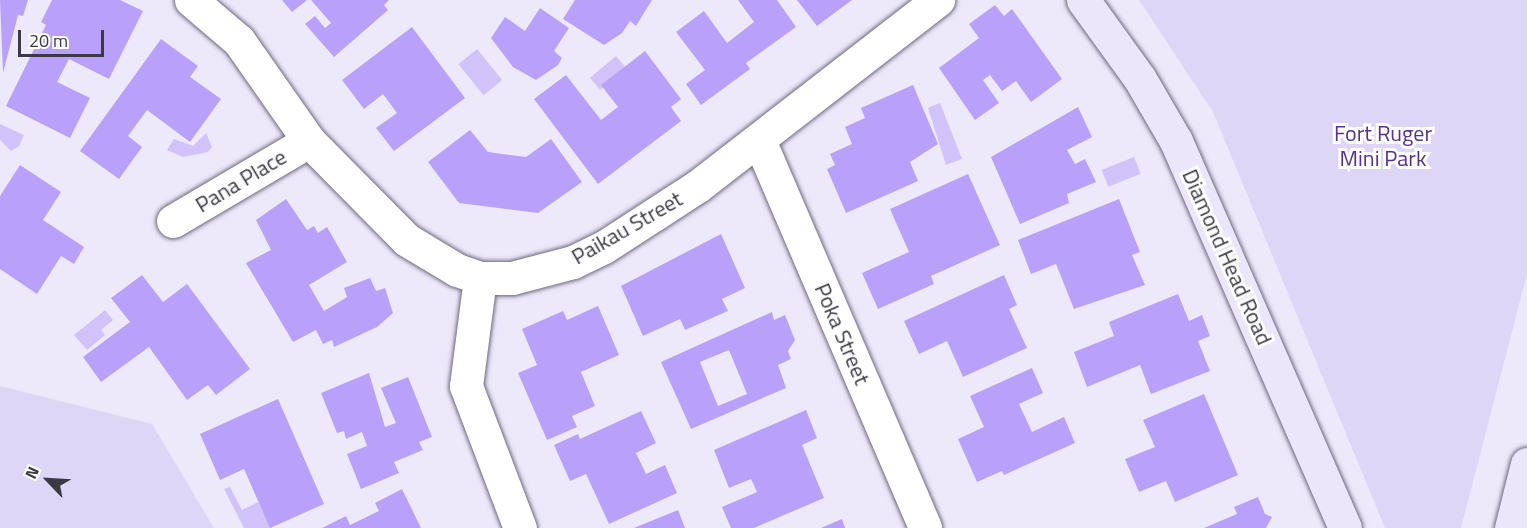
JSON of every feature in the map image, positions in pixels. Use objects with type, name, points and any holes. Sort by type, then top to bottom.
[{"type":"street","name":"Paikau Street","points":[[191,0],[239,41],[309,141],[406,240],[446,265],[480,278],[512,278],[545,271],[604,247],[759,140],[938,0]]},
{"type":"street","name":"Diamond Head Road","points":[[1083,0],[1140,79],[1176,141],[1345,528]]},
{"type":"street","name":"Poka Street","points":[[759,140],[925,528]]},
{"type":"street","name":"Pana Place","points":[[173,221],[309,141]]},
{"type":"street","points":[[480,278],[466,386],[520,528]]},
{"type":"street","points":[[1511,528],[1527,464]]},
{"type":"green space","name":"Fort Ruger Mini Park","points":[[1139,0],[1527,0],[1527,274],[1461,528],[1385,528],[1213,112]]},
{"type":"green space","points":[[0,386],[152,424],[214,528],[0,528]]},
{"type":"shaded area","points":[[477,49],[502,80],[484,95],[458,64]]},
{"type":"shaded area","points":[[616,56],[626,68],[600,90],[590,78]]},
{"type":"shaded area","points":[[940,103],[962,159],[946,165],[928,108]]},
{"type":"shaded area","points":[[0,124],[24,135],[19,146],[11,151],[0,140]]},
{"type":"shaded area","points":[[206,133],[212,147],[208,152],[183,157],[167,150],[174,139],[193,146]]},
{"type":"shaded area","points":[[1134,157],[1141,174],[1108,187],[1102,170]]},
{"type":"shaded area","points":[[105,310],[113,320],[101,330],[105,335],[87,350],[74,335]]},
{"type":"shaded area","points":[[230,487],[242,510],[258,502],[272,528],[244,528],[224,489]]},
{"type":"building","points":[[0,0],[28,0],[23,16],[18,15],[3,73]]},
{"type":"building","points":[[52,0],[120,0],[143,11],[109,79],[69,59],[57,82],[90,98],[70,138],[6,106],[46,25],[41,22]]},
{"type":"building","points":[[282,0],[307,0],[292,12]]},
{"type":"building","points":[[311,0],[389,0],[384,5],[388,10],[334,57],[305,24],[315,16],[325,28],[331,23]]},
{"type":"building","points":[[575,0],[652,0],[636,26],[630,21],[622,33],[604,45],[563,19]]},
{"type":"building","points":[[738,0],[777,0],[796,27],[746,63],[750,69],[701,105],[686,84],[705,70],[676,32],[704,11],[727,43],[754,22]]},
{"type":"building","points":[[797,0],[852,0],[817,26]]},
{"type":"building","points":[[995,5],[1004,16],[1012,9],[1062,79],[1031,102],[1016,81],[1002,91],[990,75],[983,80],[999,103],[975,120],[939,68],[979,38],[969,24]]},
{"type":"building","points":[[540,8],[569,28],[554,51],[562,58],[558,65],[536,80],[513,67],[491,38],[505,17],[525,31]]},
{"type":"building","points":[[412,27],[465,98],[394,151],[376,128],[397,113],[383,94],[364,109],[342,80]]},
{"type":"building","points":[[161,39],[198,66],[190,77],[221,99],[190,142],[147,110],[128,136],[142,147],[119,179],[80,151]]},
{"type":"building","points":[[645,51],[681,99],[671,107],[681,121],[598,184],[534,99],[566,75],[601,120],[618,107],[601,85]]},
{"type":"building","points":[[913,85],[938,144],[910,162],[918,181],[846,213],[827,169],[835,165],[830,154],[852,144],[845,127],[865,118],[861,108]]},
{"type":"building","points":[[1078,107],[1092,137],[1067,150],[1075,164],[1085,159],[1096,182],[1067,194],[1069,203],[1020,224],[991,157]]},
{"type":"building","points":[[470,130],[488,152],[526,157],[551,139],[582,182],[538,213],[459,203],[428,162]]},
{"type":"building","points":[[20,165],[61,192],[43,220],[84,247],[74,264],[61,256],[37,294],[0,269],[0,196]]},
{"type":"building","points":[[968,174],[1000,245],[931,276],[934,284],[878,309],[862,273],[909,252],[890,209]]},
{"type":"building","points":[[286,199],[307,230],[314,226],[318,233],[327,227],[347,262],[309,285],[324,311],[347,297],[344,288],[370,278],[376,291],[385,288],[393,313],[377,327],[334,347],[332,340],[323,344],[316,330],[293,342],[246,263],[271,250],[256,220]]},
{"type":"building","points":[[1119,199],[1140,252],[1132,255],[1145,285],[1074,309],[1056,264],[1031,274],[1018,240]]},
{"type":"building","points":[[721,234],[745,288],[722,299],[728,311],[685,330],[680,319],[643,336],[621,286]]},
{"type":"building","points":[[142,275],[163,302],[187,284],[250,369],[216,395],[208,385],[187,400],[149,347],[101,382],[83,357],[130,322],[111,298]]},
{"type":"building","points":[[1004,275],[1017,305],[1009,309],[1027,348],[963,377],[947,341],[919,354],[904,321]]},
{"type":"building","points":[[1178,294],[1189,321],[1202,315],[1210,336],[1198,341],[1210,371],[1151,394],[1140,365],[1087,387],[1074,352],[1114,336],[1109,322]]},
{"type":"building","points":[[598,306],[619,355],[581,372],[595,406],[572,416],[577,427],[547,440],[518,373],[537,365],[522,329],[563,311],[567,320]]},
{"type":"building","points":[[772,312],[774,320],[785,315],[795,340],[788,351],[791,359],[778,365],[786,388],[691,429],[661,362]],"holes":[[[729,350],[747,394],[718,406],[700,362]]]},
{"type":"building","points":[[1032,368],[1043,393],[1019,404],[1032,432],[1064,417],[1075,443],[1004,475],[1002,471],[977,482],[958,439],[984,427],[970,396]]},
{"type":"building","points":[[369,373],[385,427],[396,423],[381,388],[408,377],[432,437],[419,442],[423,450],[394,462],[399,473],[361,489],[347,454],[367,446],[362,432],[346,439],[344,431],[337,433],[321,393]]},
{"type":"building","points":[[1204,394],[1238,475],[1175,502],[1166,481],[1139,492],[1125,459],[1155,447],[1143,420]]},
{"type":"building","points":[[278,399],[324,504],[270,528],[244,469],[220,480],[200,434]]},
{"type":"building","points":[[806,410],[817,438],[802,445],[824,498],[754,528],[731,528],[722,507],[757,492],[751,479],[729,488],[714,450]]},
{"type":"building","points":[[641,411],[656,443],[636,453],[646,474],[665,465],[677,493],[609,524],[586,474],[570,481],[554,445],[578,434],[580,439]]},
{"type":"building","points":[[402,489],[421,528],[322,528],[346,516],[350,525],[379,511],[375,503]]},
{"type":"building","points":[[1258,497],[1265,514],[1272,517],[1266,528],[1204,528],[1237,514],[1234,507]]},
{"type":"building","points":[[678,510],[685,528],[634,528]]},
{"type":"building","points":[[842,519],[845,528],[821,528]]}]
